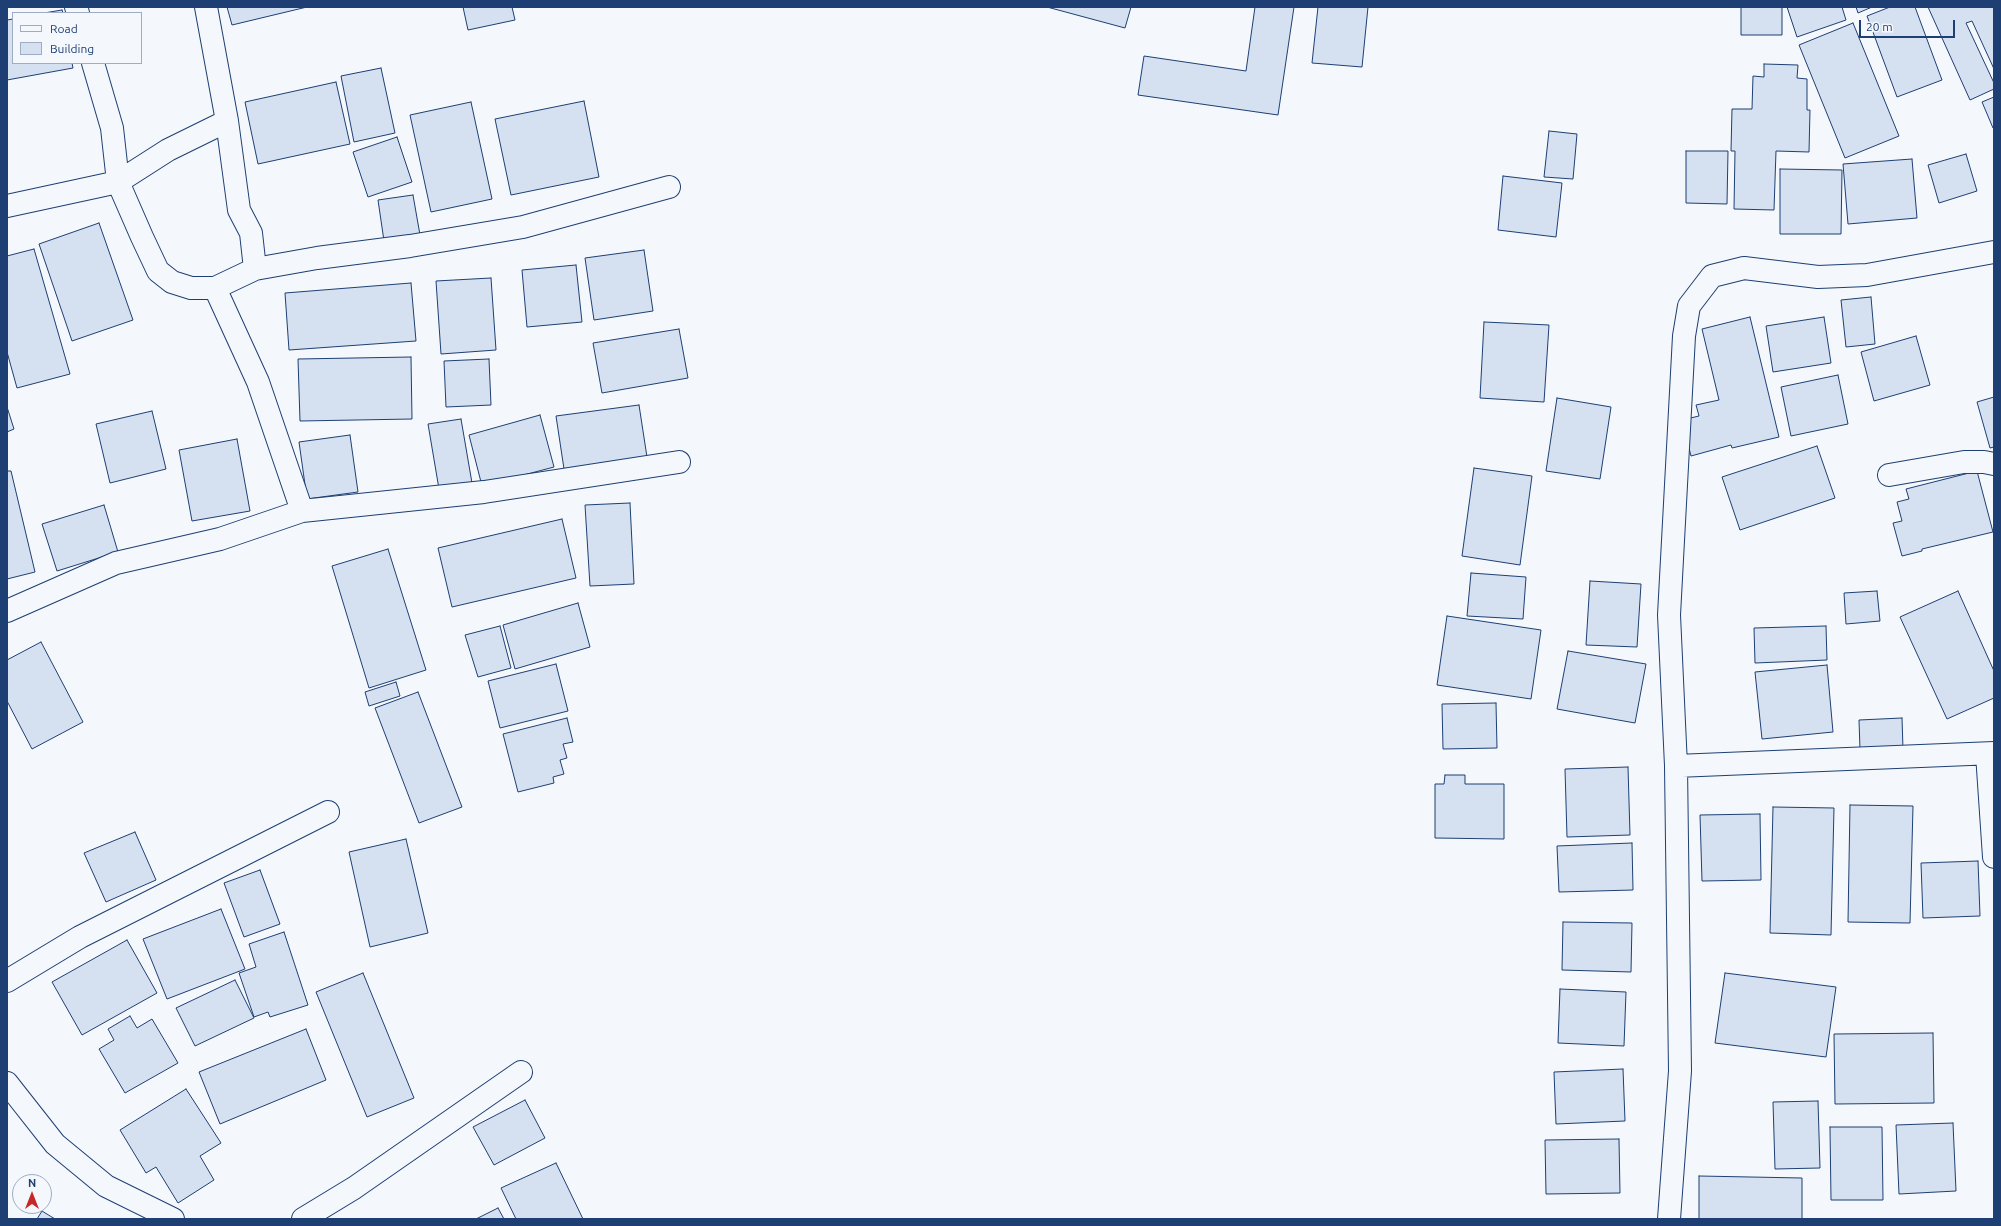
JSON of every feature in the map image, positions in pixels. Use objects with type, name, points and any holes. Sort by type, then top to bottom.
[{"type":"street","points":[[206,7],[227,122],[239,210],[251,233],[255,269]]},
{"type":"street","points":[[93,64],[112,128],[118,182],[158,271],[172,282],[191,288],[215,288],[255,269],[318,258],[410,246],[523,227],[669,187]]},
{"type":"street","points":[[7,206],[118,182],[168,150],[227,122]]},
{"type":"street","points":[[1669,1219],[1680,1071],[1676,766],[1669,615],[1684,336],[1689,306],[1712,276],[1744,268],[1818,277],[1867,274],[1994,252]]},
{"type":"street","points":[[215,288],[258,382],[302,511]]},
{"type":"street","points":[[7,611],[116,563],[220,539],[302,511],[484,492],[679,462]]},
{"type":"street","points":[[1888,475],[1964,462],[1984,462],[1994,464]]},
{"type":"street","points":[[1676,766],[1991,754],[1994,857]]},
{"type":"street","points":[[7,981],[80,937],[328,812]]},
{"type":"street","points":[[303,1219],[354,1188],[521,1072]]},
{"type":"street","points":[[7,1083],[55,1144],[106,1186],[173,1219]]},
{"type":"building","points":[[227,7],[307,7],[232,25]]},
{"type":"building","points":[[463,7],[512,7],[515,20],[468,30]]},
{"type":"building","points":[[1047,7],[1131,7],[1125,28]]},
{"type":"building","points":[[1255,7],[1294,7],[1278,115],[1138,95],[1144,56],[1246,71]]},
{"type":"building","points":[[1318,7],[1368,7],[1362,67],[1312,63]]},
{"type":"building","points":[[1741,7],[1782,7],[1782,35],[1741,35]]},
{"type":"building","points":[[1787,7],[1842,7],[1846,20],[1797,37]]},
{"type":"building","points":[[1856,7],[1872,7],[1858,13]]},
{"type":"building","points":[[1890,7],[1915,7],[1942,80],[1897,97],[1867,16]]},
{"type":"building","points":[[1928,7],[1994,7],[1994,69],[1972,21],[1966,23],[1994,83],[1994,89],[1970,100]]},
{"type":"building","points":[[62,10],[63,12],[50,12]]},
{"type":"building","points":[[12,19],[12,64],[72,64],[73,68],[7,80],[7,20]]},
{"type":"building","points":[[1853,23],[1899,136],[1845,158],[1799,45]]},
{"type":"building","points":[[1764,64],[1798,65],[1797,78],[1807,79],[1807,110],[1810,110],[1809,152],[1776,151],[1774,210],[1734,209],[1735,151],[1731,151],[1732,109],[1752,109],[1753,76],[1764,77]]},
{"type":"building","points":[[381,68],[395,133],[354,142],[341,76]]},
{"type":"building","points":[[336,82],[350,144],[258,164],[245,102]]},
{"type":"building","points":[[1994,97],[1994,128],[1993,128],[1982,102]]},
{"type":"building","points":[[584,101],[599,177],[511,195],[495,119]]},
{"type":"building","points":[[471,102],[492,199],[431,212],[410,115]]},
{"type":"building","points":[[1549,131],[1577,134],[1573,179],[1544,177]]},
{"type":"building","points":[[397,137],[412,182],[368,197],[353,152]]},
{"type":"building","points":[[1686,151],[1728,151],[1727,204],[1686,203]]},
{"type":"building","points":[[1966,154],[1977,191],[1939,203],[1928,165]]},
{"type":"building","points":[[1912,159],[1917,218],[1848,224],[1843,164]]},
{"type":"building","points":[[1780,169],[1842,170],[1841,234],[1780,234]]},
{"type":"building","points":[[1503,176],[1562,183],[1556,237],[1498,230]]},
{"type":"building","points":[[413,195],[420,235],[384,241],[378,200]]},
{"type":"building","points":[[99,223],[133,320],[72,341],[39,244]]},
{"type":"building","points":[[34,249],[70,374],[17,388],[7,352],[7,256]]},
{"type":"building","points":[[644,250],[653,311],[594,320],[585,258]]},
{"type":"building","points":[[576,265],[582,322],[527,327],[522,270]]},
{"type":"building","points":[[491,278],[496,350],[441,354],[436,281]]},
{"type":"building","points":[[411,283],[416,341],[289,350],[285,293]]},
{"type":"building","points":[[1871,297],[1875,344],[1846,347],[1841,300]]},
{"type":"building","points":[[1750,317],[1779,437],[1732,448],[1731,445],[1691,456],[1682,420],[1699,416],[1696,405],[1719,400],[1702,329]]},
{"type":"building","points":[[1824,317],[1831,363],[1773,372],[1766,326]]},
{"type":"building","points":[[1484,322],[1549,325],[1544,402],[1480,398]]},
{"type":"building","points":[[679,329],[688,378],[602,393],[593,343]]},
{"type":"building","points":[[1916,336],[1930,385],[1874,401],[1861,352]]},
{"type":"building","points":[[411,357],[412,419],[300,421],[298,359]]},
{"type":"building","points":[[489,359],[491,405],[446,407],[444,361]]},
{"type":"building","points":[[1838,375],[1848,424],[1791,436],[1781,387]]},
{"type":"building","points":[[1994,397],[1994,447],[1990,448],[1977,402]]},
{"type":"building","points":[[1557,398],[1611,407],[1600,479],[1546,471]]},
{"type":"building","points":[[639,405],[647,457],[564,469],[556,416]]},
{"type":"building","points":[[7,407],[14,429],[7,432]]},
{"type":"building","points":[[152,411],[166,469],[110,483],[96,424]]},
{"type":"building","points":[[540,415],[554,467],[482,486],[469,435]]},
{"type":"building","points":[[461,419],[472,483],[439,489],[428,424]]},
{"type":"building","points":[[350,435],[358,492],[307,499],[299,442]]},
{"type":"building","points":[[237,439],[250,511],[192,521],[179,450]]},
{"type":"building","points":[[1817,446],[1835,498],[1740,530],[1722,477]]},
{"type":"building","points":[[1474,468],[1532,476],[1520,565],[1462,556]]},
{"type":"building","points":[[7,471],[11,471],[35,572],[7,579]]},
{"type":"building","points":[[1977,471],[1993,532],[1922,549],[1922,551],[1902,556],[1893,523],[1902,521],[1897,502],[1909,499],[1906,489]]},
{"type":"building","points":[[630,503],[634,584],[590,586],[585,505]]},
{"type":"building","points":[[104,505],[118,552],[57,571],[42,524]]},
{"type":"building","points":[[562,519],[576,578],[452,607],[438,548]]},
{"type":"building","points":[[388,549],[426,670],[369,688],[332,566]]},
{"type":"building","points":[[1471,573],[1526,577],[1523,619],[1467,616]]},
{"type":"building","points":[[1590,581],[1641,584],[1637,647],[1586,645]]},
{"type":"building","points":[[1877,591],[1880,621],[1846,624],[1844,593]]},
{"type":"building","points":[[1958,591],[1994,671],[1994,698],[1947,719],[1900,617]]},
{"type":"building","points":[[578,603],[590,647],[515,669],[503,625]]},
{"type":"building","points":[[1447,616],[1541,630],[1531,699],[1437,685]]},
{"type":"building","points":[[500,626],[511,668],[478,677],[465,635]]},
{"type":"building","points":[[1826,626],[1827,660],[1755,663],[1754,628]]},
{"type":"building","points":[[41,642],[83,722],[32,749],[7,701],[7,660]]},
{"type":"building","points":[[1568,651],[1646,664],[1635,723],[1557,709]]},
{"type":"building","points":[[556,664],[568,711],[500,728],[488,681]]},
{"type":"building","points":[[1827,665],[1833,732],[1762,739],[1755,672]]},
{"type":"building","points":[[396,682],[400,696],[369,706],[365,692]]},
{"type":"building","points":[[418,692],[462,807],[419,823],[375,708]]},
{"type":"building","points":[[1496,703],[1497,748],[1443,749],[1442,704]]},
{"type":"building","points":[[567,718],[573,742],[563,744],[567,758],[560,760],[564,774],[553,777],[554,783],[518,792],[503,734]]},
{"type":"building","points":[[1902,718],[1903,749],[1860,750],[1859,720]]},
{"type":"building","points":[[1628,767],[1630,835],[1567,837],[1565,769]]},
{"type":"building","points":[[1445,775],[1465,775],[1465,784],[1504,784],[1504,839],[1435,838],[1435,784],[1444,784]]},
{"type":"building","points":[[1850,805],[1913,806],[1910,923],[1848,922]]},
{"type":"building","points":[[1773,807],[1834,808],[1831,935],[1770,933]]},
{"type":"building","points":[[1760,814],[1761,880],[1702,881],[1700,815]]},
{"type":"building","points":[[135,832],[156,880],[106,902],[84,853]]},
{"type":"building","points":[[406,839],[428,933],[370,947],[349,852]]},
{"type":"building","points":[[1632,843],[1633,890],[1559,892],[1557,846]]},
{"type":"building","points":[[1978,861],[1980,916],[1923,918],[1921,863]]},
{"type":"building","points":[[260,870],[280,924],[244,937],[224,883]]},
{"type":"building","points":[[221,909],[245,969],[167,999],[143,939]]},
{"type":"building","points":[[1563,922],[1632,923],[1631,972],[1562,970]]},
{"type":"building","points":[[284,932],[308,1005],[270,1017],[268,1012],[254,1017],[239,973],[256,967],[249,944]]},
{"type":"building","points":[[127,940],[157,993],[82,1035],[52,982]]},
{"type":"building","points":[[363,973],[414,1098],[367,1117],[316,992]]},
{"type":"building","points":[[1725,973],[1836,987],[1826,1057],[1715,1043]]},
{"type":"building","points":[[235,980],[254,1018],[195,1046],[176,1008]]},
{"type":"building","points":[[1560,989],[1626,992],[1624,1046],[1558,1043]]},
{"type":"building","points":[[130,1016],[137,1028],[152,1019],[178,1063],[125,1093],[99,1049],[114,1040],[108,1029]]},
{"type":"building","points":[[306,1029],[326,1080],[220,1124],[199,1072]]},
{"type":"building","points":[[1933,1033],[1934,1103],[1835,1104],[1834,1034]]},
{"type":"building","points":[[1623,1069],[1625,1121],[1556,1124],[1554,1072]]},
{"type":"building","points":[[186,1089],[221,1143],[200,1156],[214,1180],[178,1203],[156,1167],[146,1173],[120,1130]]},
{"type":"building","points":[[525,1100],[545,1138],[494,1165],[473,1127]]},
{"type":"building","points":[[1818,1101],[1820,1168],[1775,1169],[1773,1102]]},
{"type":"building","points":[[1953,1123],[1956,1191],[1899,1194],[1896,1125]]},
{"type":"building","points":[[1830,1127],[1882,1127],[1883,1200],[1831,1200]]},
{"type":"building","points":[[1619,1139],[1620,1193],[1546,1194],[1545,1140]]},
{"type":"building","points":[[556,1163],[583,1219],[516,1219],[501,1188]]},
{"type":"building","points":[[1699,1176],[1802,1178],[1802,1219],[1699,1219]]},
{"type":"building","points":[[498,1208],[504,1219],[476,1219]]},
{"type":"building","points":[[40,1214],[47,1214],[55,1219],[37,1219]]}]
